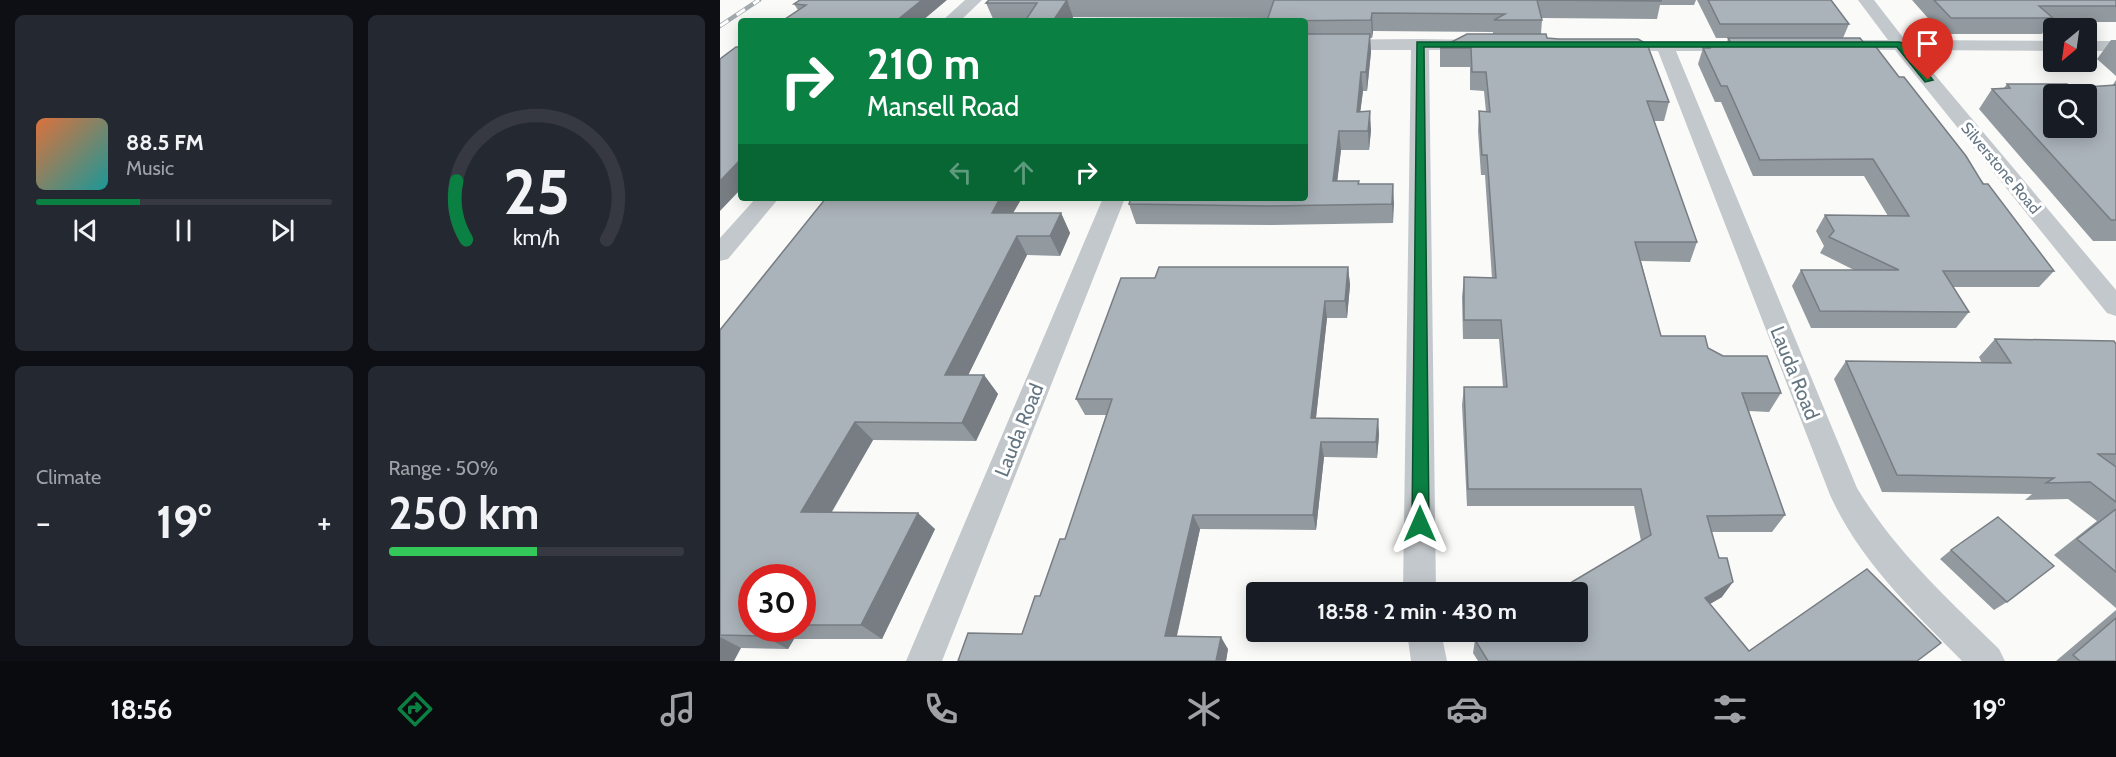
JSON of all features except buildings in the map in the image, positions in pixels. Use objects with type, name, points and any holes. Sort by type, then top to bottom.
[{"type":"street","points":[[953,18],[974,0]]},
{"type":"street","name":"Silverstone Road","points":[[1866,0],[1899,45],[2116,307]]},
{"type":"street","points":[[1420,44],[1420,582]]},
{"type":"street","points":[[1308,45],[1502,45]]},
{"type":"street","points":[[1595,46],[1759,45]]},
{"type":"street","points":[[1829,45],[2043,46]]},
{"type":"street","name":"Lauda Road","points":[[1665,46],[1845,495],[1864,528],[1907,582],[1987,661]]},
{"type":"street","points":[[2097,46],[2116,46]]},
{"type":"street","points":[[720,253],[765,201]]},
{"type":"street","name":"Lauda Road","points":[[924,661],[1113,201]]},
{"type":"street","points":[[1425,642],[1428,661]]},
{"type":"railway","points":[[720,26],[759,0]]},
{"type":"route","points":[[1420,524],[1420,44],[1899,45],[1928,80]]}]
